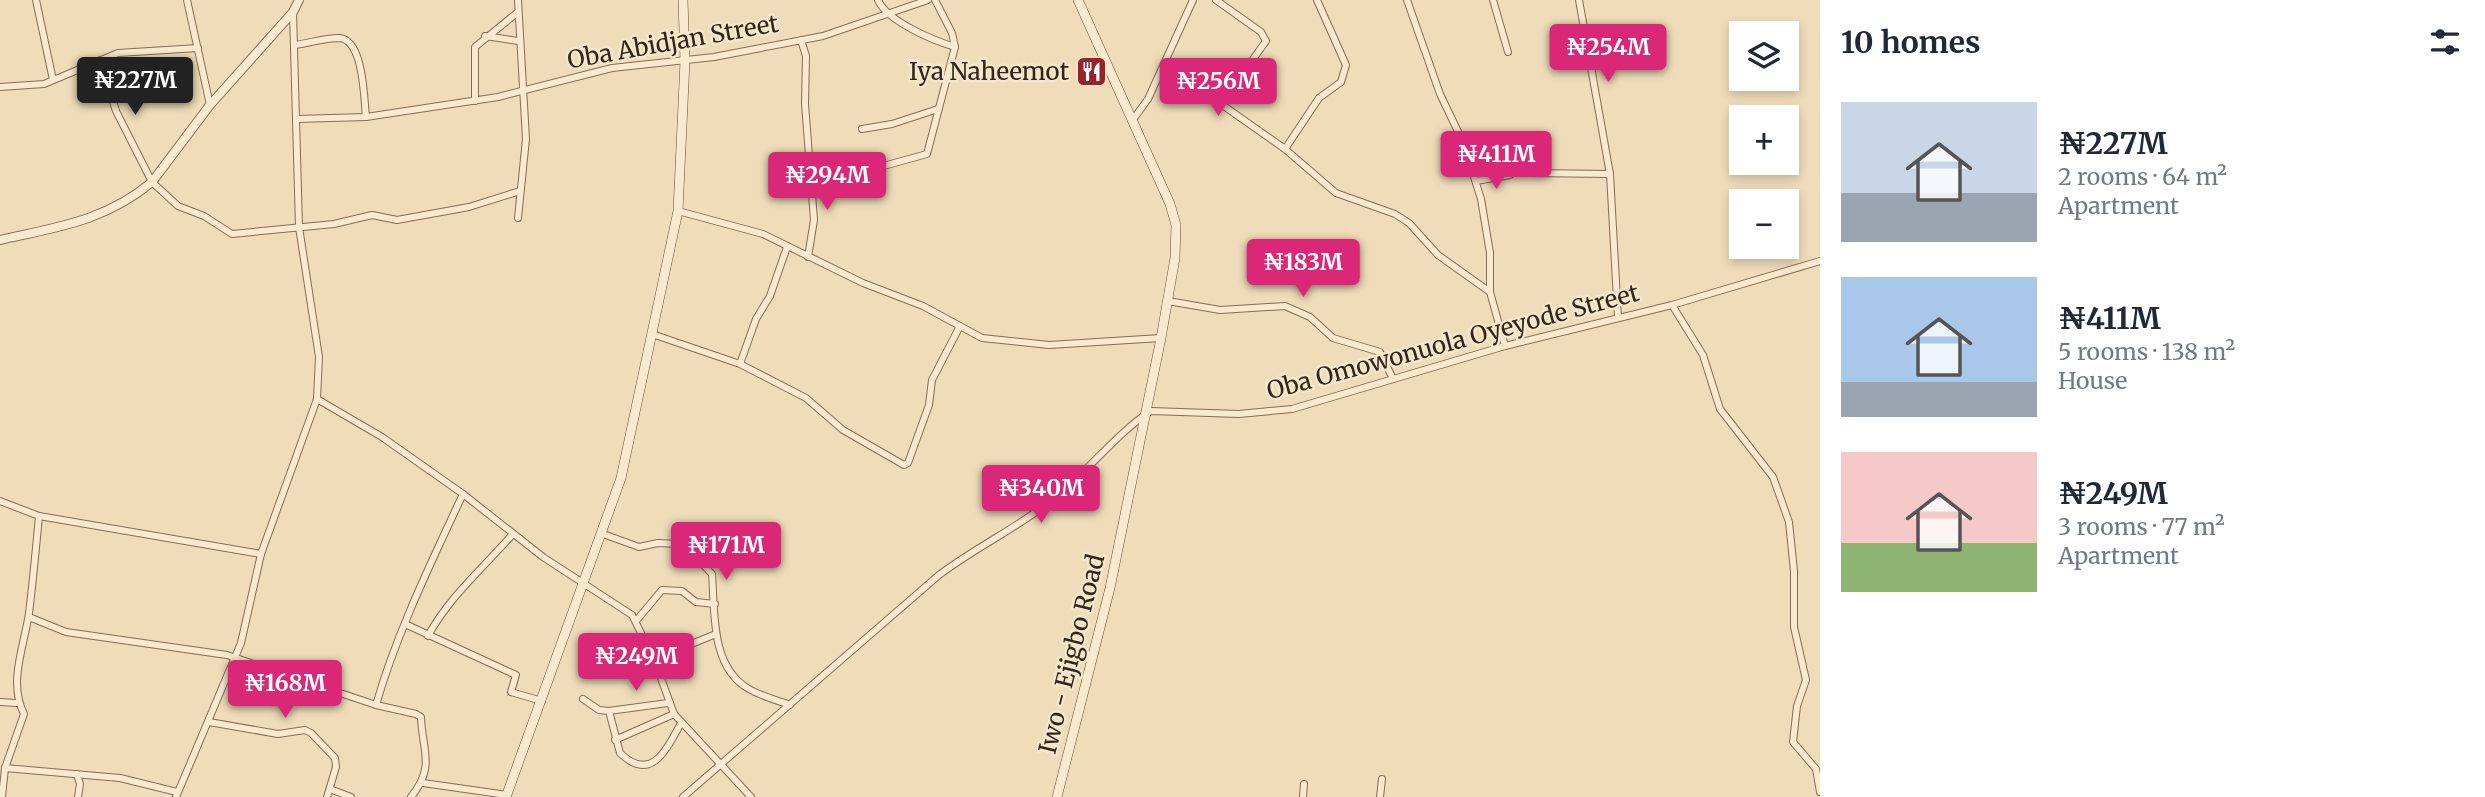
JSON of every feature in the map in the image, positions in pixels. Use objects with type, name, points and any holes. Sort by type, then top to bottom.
[{"type":"main road","points":[[507,796],[619,489],[678,211],[685,61],[683,0]]},
{"type":"main road","name":"Iwo - Ejigbo Road","points":[[1057,797],[1110,588],[1168,301],[1176,238],[1174,213],[1078,0]]},
{"type":"street","points":[[36,0],[53,80]]},
{"type":"street","points":[[187,0],[210,105]]},
{"type":"street","points":[[0,240],[113,210],[152,182],[210,105],[279,29],[299,0]]},
{"type":"street","points":[[518,0],[518,41],[526,139],[518,218]]},
{"type":"street","points":[[877,0],[889,16],[930,38],[955,47]]},
{"type":"street","name":"Oba Abidjan Street","points":[[296,119],[366,117],[475,101],[522,92],[612,68],[685,61],[801,40],[889,16],[928,0]]},
{"type":"street","points":[[809,167],[841,165],[869,170],[925,155],[955,47],[952,33],[935,0]]},
{"type":"street","points":[[1132,121],[1148,100],[1193,0]]},
{"type":"street","points":[[1216,0],[1261,32],[1266,41],[1221,104]]},
{"type":"street","points":[[1285,149],[1319,98],[1345,75],[1346,65],[1317,0]]},
{"type":"street","points":[[1407,0],[1440,94],[1464,142],[1476,181],[1490,253],[1490,292],[1505,346]]},
{"type":"street","points":[[1493,0],[1508,52]]},
{"type":"street","points":[[1579,0],[1610,174],[1618,318]]},
{"type":"street","points":[[5,768],[128,780],[176,794],[235,657],[247,622],[261,554],[317,400],[320,357],[299,227],[293,12]]},
{"type":"street","points":[[475,101],[475,47],[485,36],[518,12]]},
{"type":"street","points":[[279,29],[294,32]]},
{"type":"street","points":[[485,36],[518,41]]},
{"type":"street","points":[[295,45],[339,38],[349,43],[361,67],[366,117]]},
{"type":"street","points":[[801,40],[806,56],[809,167],[814,220],[808,257]]},
{"type":"street","points":[[0,88],[44,84],[118,53],[198,48]]},
{"type":"street","points":[[100,60],[116,111],[152,182],[178,206],[204,216],[232,234],[334,224],[372,215],[397,220],[470,206],[520,191]]},
{"type":"street","points":[[1163,69],[1221,104],[1285,149],[1336,193],[1382,207],[1409,223],[1438,255],[1490,292]]},
{"type":"street","points":[[862,129],[892,124],[938,109]]},
{"type":"street","points":[[1530,173],[1610,174]]},
{"type":"street","points":[[1476,181],[1510,174]]},
{"type":"street","points":[[678,211],[763,234],[863,283],[923,306],[982,338],[1049,345],[1161,338]]},
{"type":"street","points":[[740,364],[753,326],[770,296],[787,247]]},
{"type":"street","name":"Oba Omowonuola Oyeyode Street","points":[[1143,416],[1151,411],[1239,414],[1292,409],[1505,346],[1672,305],[1820,261]]},
{"type":"street","points":[[1168,301],[1220,310],[1285,306],[1310,317],[1333,338],[1380,352],[1393,379]]},
{"type":"street","points":[[1672,305],[1703,355],[1720,410],[1760,457],[1783,503],[1794,571],[1794,627],[1806,680],[1797,706],[1793,742],[1816,769],[1820,792]]},
{"type":"street","points":[[652,334],[740,364],[806,398],[843,430],[904,465],[908,463],[929,405],[932,380],[960,326]]},
{"type":"street","points":[[317,400],[382,437],[463,494],[557,567],[625,610],[636,621],[654,659],[674,713],[751,797]]},
{"type":"street","points":[[683,797],[893,615],[975,548],[1023,521],[1055,498],[1143,416]]},
{"type":"street","points":[[376,705],[405,624],[463,494]]},
{"type":"street","points":[[0,501],[39,516],[261,554]]},
{"type":"street","points":[[2,797],[5,768],[24,713],[16,703],[20,650],[29,617],[39,516]]},
{"type":"street","points":[[428,636],[446,606],[470,584],[513,534]]},
{"type":"street","points":[[603,534],[639,547],[672,542],[692,552],[712,574],[716,634],[732,673],[745,686],[790,705]]},
{"type":"street","points":[[636,621],[662,590],[682,591],[696,601],[715,604]]},
{"type":"street","points":[[29,617],[66,632],[235,657],[376,705],[421,717],[427,756],[423,783],[411,797]]},
{"type":"street","points":[[405,624],[516,675],[512,692],[542,701]]},
{"type":"street","points":[[654,659],[716,634]]},
{"type":"street","points":[[583,699],[599,710],[609,711],[668,702]]},
{"type":"street","points":[[0,702],[16,703]]},
{"type":"street","points":[[609,711],[615,740],[624,757],[645,766],[666,751],[681,723]]},
{"type":"street","points":[[615,740],[674,713]]},
{"type":"street","points":[[209,722],[278,734],[305,730],[311,733],[335,758],[336,766],[327,797]]},
{"type":"street","points":[[76,774],[80,784],[78,797]]},
{"type":"street","points":[[1380,797],[1382,779]]},
{"type":"street","points":[[423,783],[507,796]]},
{"type":"street","points":[[1303,797],[1304,783]]},
{"type":"street","points":[[330,789],[351,797]]},
{"type":"place","name":"Iya Naheemot","points":[[1092,72]]}]
